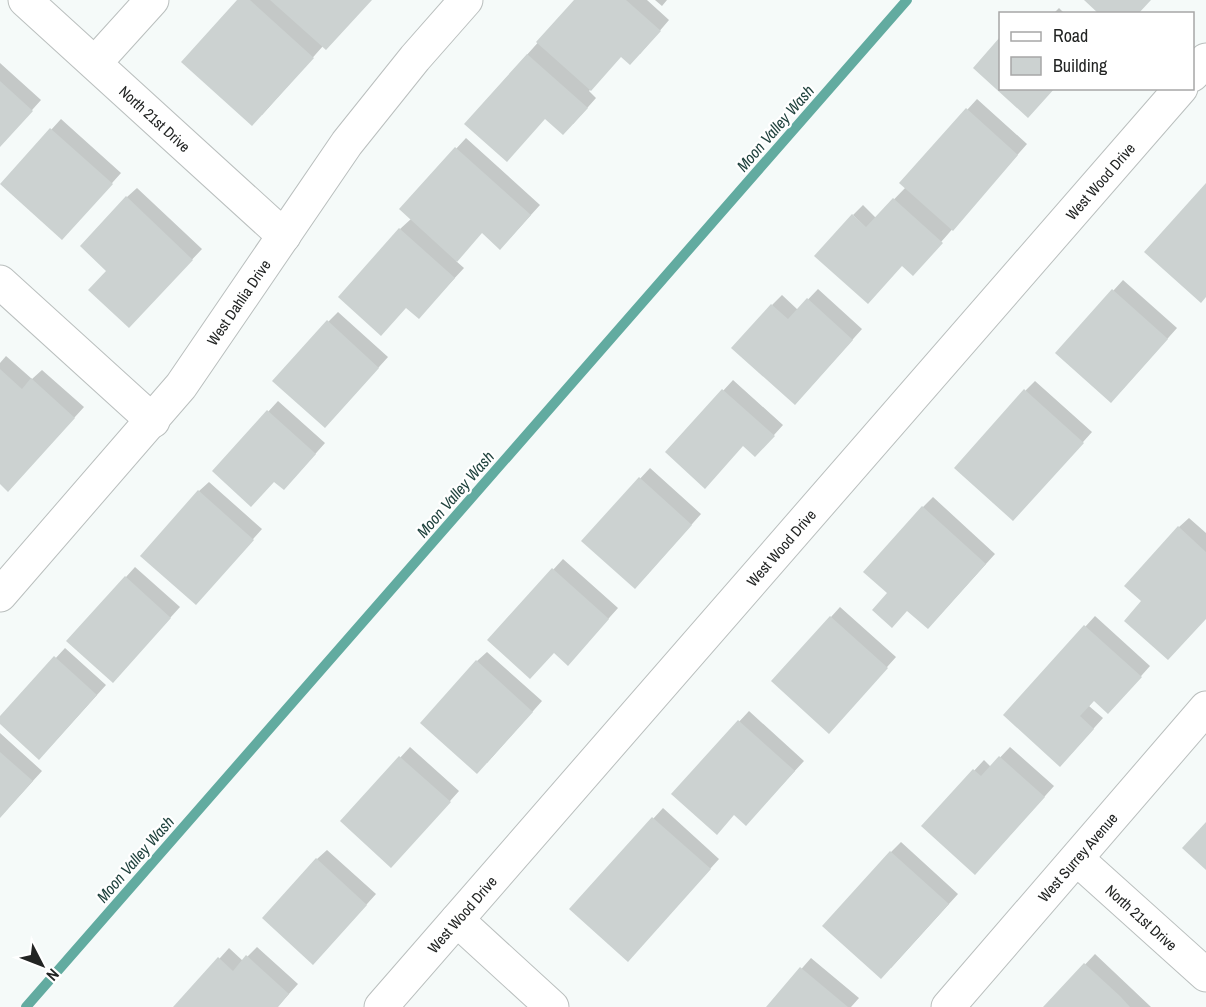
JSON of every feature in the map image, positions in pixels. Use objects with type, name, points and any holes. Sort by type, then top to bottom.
[{"type":"street","name":"North 21st Drive","points":[[25,0],[284,236]]},
{"type":"street","points":[[95,63],[152,0]]},
{"type":"street","name":"West Dahlia Drive","points":[[1,592],[182,386],[347,143],[415,58],[466,0]]},
{"type":"street","points":[[1194,73],[1206,60]]},
{"type":"street","name":"West Wood Drive","points":[[381,1007],[1179,90]]},
{"type":"street","points":[[0,282],[153,421]]},
{"type":"street","name":"West Surrey Avenue","points":[[948,1007],[1206,708]]},
{"type":"street","name":"North 21st Drive","points":[[1077,859],[1206,975]]},
{"type":"street","points":[[457,920],[552,1007]]},
{"type":"building","points":[[237,0],[250,0],[314,58],[252,126],[181,62]]},
{"type":"building","points":[[270,0],[372,0],[326,50]]},
{"type":"building","points":[[574,0],[626,0],[661,31],[630,65],[621,57],[591,91],[536,42]]},
{"type":"building","points":[[1084,0],[1151,0],[1140,12],[1097,12]]},
{"type":"building","points":[[999,38],[999,90],[1053,90],[1028,118],[973,68]]},
{"type":"building","points":[[527,54],[588,108],[563,135],[545,119],[507,162],[464,124]]},
{"type":"building","points":[[0,81],[33,111],[0,147]]},
{"type":"building","points":[[966,108],[1018,155],[953,231],[899,183]]},
{"type":"building","points":[[50,128],[113,184],[62,240],[0,184]]},
{"type":"building","points":[[455,147],[531,215],[500,250],[482,233],[457,262],[399,209]]},
{"type":"building","points":[[1206,183],[1206,297],[1201,303],[1144,252]]},
{"type":"building","points":[[126,196],[193,260],[129,328],[88,290],[106,271],[80,246]]},
{"type":"building","points":[[893,198],[943,243],[913,276],[902,266],[868,304],[814,256],[852,214],[866,227]]},
{"type":"building","points":[[399,228],[455,278],[419,319],[406,308],[381,336],[338,297]]},
{"type":"building","points":[[1112,289],[1168,339],[1111,403],[1055,353]]},
{"type":"building","points":[[807,298],[853,340],[795,405],[731,348],[771,304],[788,319]]},
{"type":"building","points":[[327,320],[379,368],[325,428],[272,381]]},
{"type":"building","points":[[0,369],[22,389],[31,378],[75,418],[8,492],[0,484]]},
{"type":"building","points":[[722,389],[775,436],[755,457],[743,446],[705,489],[665,452]]},
{"type":"building","points":[[1024,389],[1084,443],[1013,521],[954,468]]},
{"type":"building","points":[[267,410],[316,454],[284,490],[274,482],[251,507],[212,471]]},
{"type":"building","points":[[639,477],[692,525],[635,589],[581,541]]},
{"type":"building","points":[[198,490],[254,540],[196,605],[140,556]]},
{"type":"building","points":[[922,506],[986,564],[928,629],[907,611],[892,628],[872,610],[887,593],[863,572]]},
{"type":"building","points":[[1178,526],[1206,552],[1206,619],[1168,660],[1124,621],[1141,601],[1124,586]]},
{"type":"building","points":[[552,568],[609,619],[568,666],[554,653],[530,679],[487,640]]},
{"type":"building","points":[[125,576],[171,618],[113,683],[66,641]]},
{"type":"building","points":[[830,616],[888,668],[829,734],[771,681]]},
{"type":"building","points":[[1084,625],[1142,677],[1108,714],[1094,701],[1080,716],[1094,729],[1060,767],[1003,715]]},
{"type":"building","points":[[54,656],[97,695],[39,760],[0,724],[0,716]]},
{"type":"building","points":[[476,660],[533,712],[477,774],[420,723]]},
{"type":"building","points":[[738,720],[795,771],[746,826],[734,815],[717,835],[671,794]]},
{"type":"building","points":[[0,752],[33,781],[0,818]]},
{"type":"building","points":[[399,756],[451,802],[391,868],[340,821]]},
{"type":"building","points":[[999,756],[1045,797],[975,875],[921,826],[973,769],[981,776]]},
{"type":"building","points":[[652,817],[711,869],[628,962],[569,909]]},
{"type":"building","points":[[1206,822],[1206,870],[1182,848]]},
{"type":"building","points":[[890,851],[949,904],[881,979],[822,926]]},
{"type":"building","points":[[316,858],[367,905],[313,965],[262,918]]},
{"type":"building","points":[[246,955],[289,994],[278,1007],[173,1007],[218,957],[233,971]]},
{"type":"building","points":[[1084,963],[1120,996],[1130,1007],[1043,1007]]},
{"type":"building","points":[[800,967],[848,1007],[766,1007]]},
{"type":"waterway","name":"Moon Valley Wash","points":[[26,1007],[907,0]]}]
